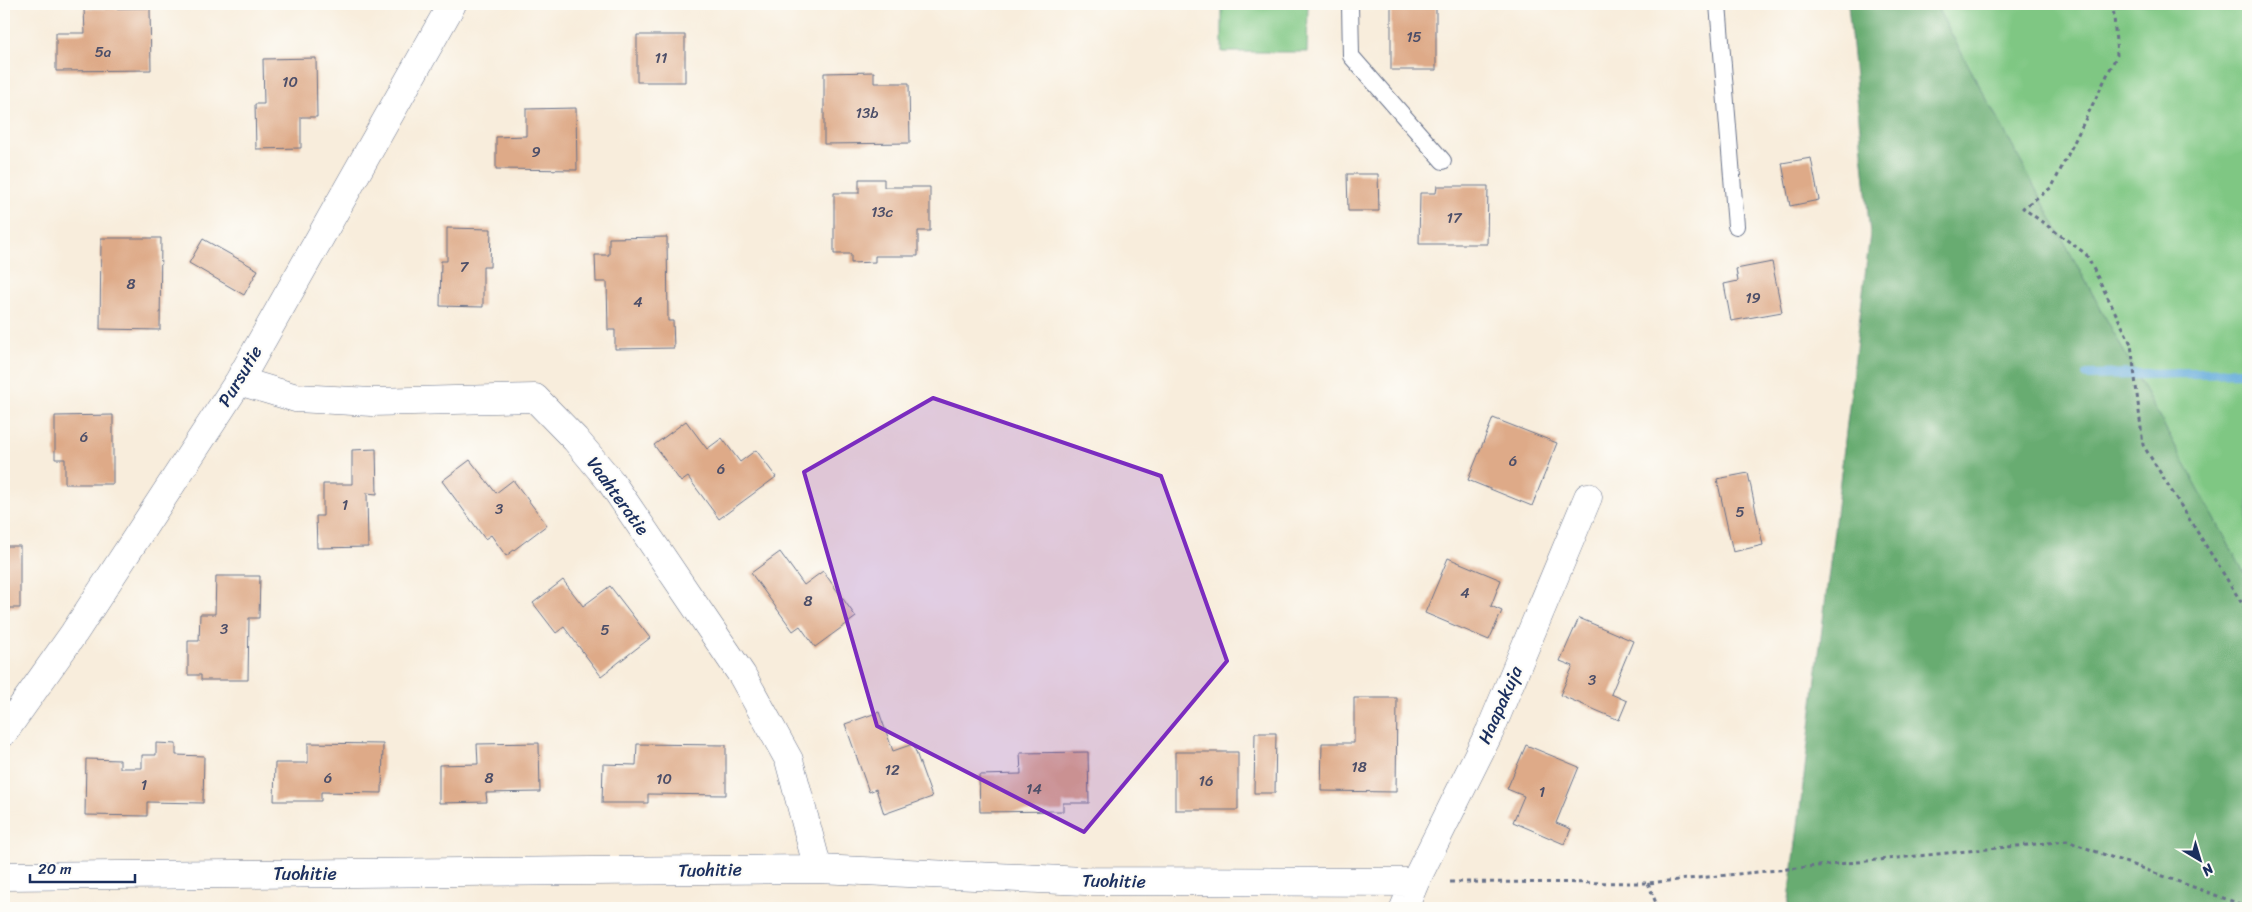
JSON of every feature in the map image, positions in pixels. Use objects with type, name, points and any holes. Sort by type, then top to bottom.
[{"type":"street","name":"Pursutie","points":[[4,732],[74,633],[239,381],[452,4]]},
{"type":"street","name":"Vaahteratie","points":[[239,381],[296,398],[372,402],[535,398],[576,439],[611,482],[742,675],[789,760],[818,869]]},
{"type":"street","name":"Haapakuja","points":[[1404,908],[1490,731],[1588,497]]},
{"type":"street","name":"Tuohitie","points":[[4,876],[818,869],[1085,881],[1415,882]]},
{"type":"lane","points":[[1350,4],[1351,56],[1443,161]]},
{"type":"lane","points":[[1718,4],[1736,226]]},
{"type":"path","points":[[2113,4],[2117,55],[2052,187],[2023,208],[2086,254],[2131,344],[2144,445],[2248,613]]},
{"type":"path","points":[[1415,882],[1648,884],[2067,841],[2248,907]]},
{"type":"path","points":[[1648,884],[1658,908]]},
{"type":"highlighted area","points":[[933,398],[1161,476],[1227,661],[1084,832],[877,726],[804,472]]},
{"type":"green space","points":[[1222,4],[1308,4],[1307,52],[1222,52]]},
{"type":"green space","points":[[1848,4],[1935,4],[2248,580],[2248,908],[1788,908],[1870,234]]},
{"type":"green space","points":[[1935,4],[2248,4],[2248,580]]},
{"type":"building","points":[[1391,4],[1436,4],[1436,70],[1391,70]]},
{"type":"building","points":[[150,8],[151,70],[56,71],[56,33],[85,33],[84,9]]},
{"type":"building","points":[[637,35],[685,35],[685,82],[637,82]]},
{"type":"building","points":[[316,58],[317,117],[301,117],[301,148],[256,149],[255,104],[264,104],[263,59]]},
{"type":"building","points":[[874,72],[874,83],[909,83],[910,143],[824,144],[824,73]]},
{"type":"building","points":[[576,108],[577,170],[496,169],[496,137],[526,136],[526,109]]},
{"type":"building","points":[[1811,158],[1819,200],[1790,206],[1782,163]]},
{"type":"building","points":[[1347,174],[1378,174],[1379,211],[1348,211]]},
{"type":"building","points":[[859,179],[884,179],[884,187],[930,187],[930,231],[918,231],[918,256],[875,256],[875,262],[851,263],[851,254],[834,254],[834,193],[859,193]]},
{"type":"building","points":[[1437,186],[1488,186],[1487,244],[1419,244],[1420,193],[1436,193]]},
{"type":"building","points":[[447,228],[491,229],[490,267],[483,267],[483,307],[440,306],[441,261],[447,261]]},
{"type":"building","points":[[667,237],[668,321],[673,321],[674,348],[615,349],[615,330],[608,330],[607,282],[596,282],[595,255],[609,255],[609,238]]},
{"type":"building","points":[[101,238],[161,238],[160,330],[100,329]]},
{"type":"building","points":[[203,239],[258,270],[244,295],[189,263]]},
{"type":"building","points":[[1772,262],[1782,312],[1731,321],[1724,284],[1738,281],[1736,269]]},
{"type":"building","points":[[4,284],[7,305],[4,305]]},
{"type":"building","points":[[113,415],[113,484],[65,484],[65,459],[55,459],[55,416]]},
{"type":"building","points":[[1493,418],[1557,443],[1532,506],[1468,480]]},
{"type":"building","points":[[686,421],[707,449],[722,438],[740,462],[756,450],[776,477],[719,519],[688,477],[681,482],[654,445]]},
{"type":"building","points":[[376,449],[377,494],[367,493],[368,547],[317,548],[316,516],[323,516],[323,484],[352,484],[352,450]]},
{"type":"building","points":[[470,460],[496,493],[513,480],[547,525],[506,556],[491,535],[485,539],[442,481]]},
{"type":"building","points":[[1748,473],[1763,545],[1733,552],[1717,479]]},
{"type":"building","points":[[4,546],[20,546],[20,608],[4,608]]},
{"type":"building","points":[[780,552],[804,585],[823,571],[856,617],[815,647],[800,626],[793,631],[751,573]]},
{"type":"building","points":[[1448,558],[1501,580],[1491,606],[1502,611],[1489,640],[1425,613]]},
{"type":"building","points":[[216,576],[260,576],[259,618],[249,618],[248,680],[201,680],[201,675],[188,675],[188,641],[199,641],[200,614],[215,614]]},
{"type":"building","points":[[563,580],[583,606],[610,586],[650,638],[601,676],[564,627],[556,633],[533,603]]},
{"type":"building","points":[[1579,618],[1633,641],[1611,694],[1627,701],[1619,720],[1560,695],[1573,666],[1560,661]]},
{"type":"building","points":[[1354,698],[1397,698],[1396,792],[1321,791],[1322,743],[1354,743]]},
{"type":"building","points":[[879,712],[893,751],[913,744],[932,797],[884,814],[876,789],[869,792],[845,724]]},
{"type":"building","points":[[1255,733],[1276,733],[1275,793],[1254,793]]},
{"type":"building","points":[[156,743],[176,744],[176,755],[204,756],[203,803],[147,802],[147,816],[85,815],[86,759],[120,760],[120,768],[142,768],[142,755],[156,755]]},
{"type":"building","points":[[308,743],[383,744],[382,793],[321,792],[321,801],[274,801],[275,763],[308,763]]},
{"type":"building","points":[[539,743],[540,792],[486,793],[487,802],[439,803],[439,765],[478,764],[477,744]]},
{"type":"building","points":[[637,744],[726,745],[726,795],[648,794],[648,803],[602,803],[603,764],[636,765]]},
{"type":"building","points":[[1526,745],[1579,767],[1556,823],[1571,829],[1564,844],[1513,822],[1524,796],[1507,789]]},
{"type":"building","points":[[1088,752],[1089,803],[1063,803],[1063,811],[980,812],[979,775],[1021,774],[1020,753]]},
{"type":"building","points":[[1175,752],[1238,752],[1238,810],[1175,810]]},
{"type":"waterway","points":[[2087,375],[2248,372]]}]
